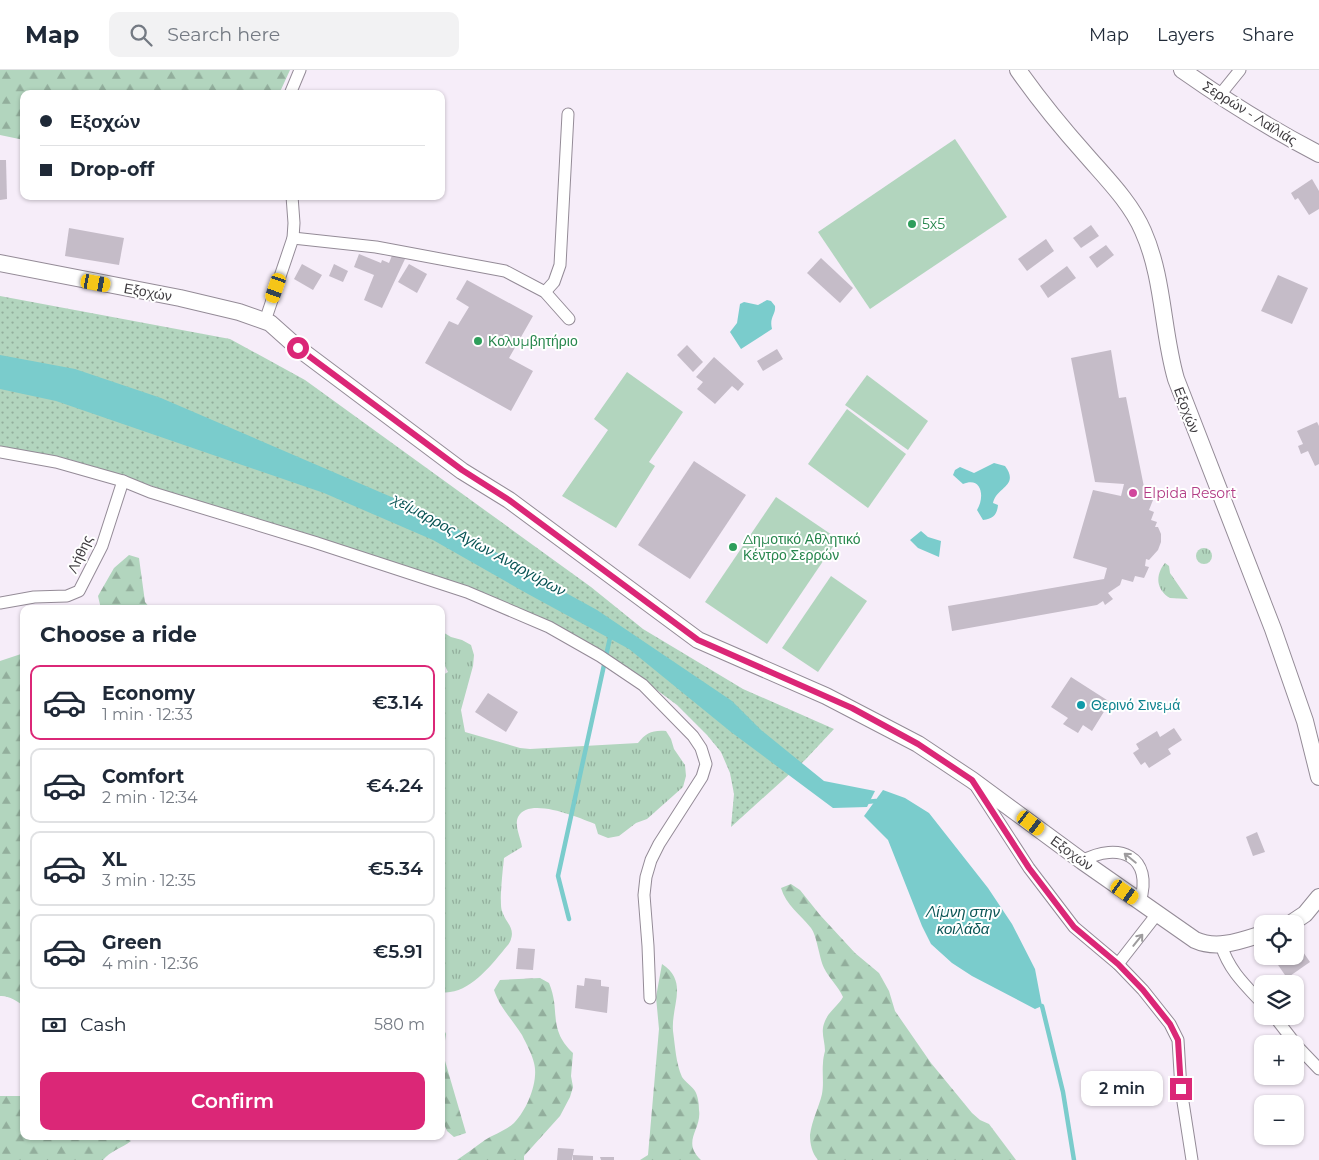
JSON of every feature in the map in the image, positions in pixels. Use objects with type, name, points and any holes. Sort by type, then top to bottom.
[{"type":"main road","name":"Εξοχών","points":[[1018,70],[1051,114],[1126,202],[1143,231],[1156,274],[1168,351],[1176,379],[1273,629],[1305,721],[1319,776]]},
{"type":"main road","name":"Σερρών - Λαϊλιάς","points":[[1182,70],[1219,96],[1280,134],[1319,154]]},
{"type":"main road","name":"Εξοχών","points":[[0,263],[180,298],[239,312],[270,323],[298,348],[462,470],[509,500],[698,640],[852,708],[918,744],[972,780],[1082,861],[1195,940],[1221,945],[1254,936]]},
{"type":"main road","points":[[1304,915],[1319,896]]},
{"type":"street","points":[[292,90],[300,70]]},
{"type":"street","points":[[1219,96],[1240,70]]},
{"type":"street","points":[[545,292],[554,282],[560,265],[568,114]]},
{"type":"street","points":[[265,321],[293,238],[292,200]]},
{"type":"street","points":[[293,238],[376,247],[506,271],[545,292],[568,319]]},
{"type":"street","points":[[0,452],[56,462],[122,481],[150,492],[314,542],[461,590],[549,627],[633,677],[693,736],[701,748],[706,764],[702,777],[656,849],[646,877],[644,895],[650,998]]},
{"type":"street","name":"Λήθης","points":[[0,603],[34,597],[67,596],[79,591],[102,546],[122,481]]},
{"type":"street","points":[[972,780],[1029,868],[1074,927],[1118,964],[1143,990],[1170,1024],[1178,1040],[1181,1089],[1192,1160]]},
{"type":"street","points":[[1082,861],[1103,853],[1116,852],[1130,856],[1136,862],[1141,874],[1143,890],[1140,902]]},
{"type":"street","points":[[1118,964],[1157,914]]},
{"type":"street","points":[[1221,945],[1227,963],[1233,972],[1254,994]]},
{"type":"street","points":[[1281,1025],[1298,1047],[1319,1069]]},
{"type":"green space","points":[[0,70],[290,70],[281,90],[20,90],[20,139],[0,135]]},
{"type":"green space","name":"5x5","points":[[955,139],[1007,217],[870,309],[818,232]]},
{"type":"green space","points":[[0,296],[230,339],[305,380],[591,587],[643,629],[743,689],[834,729],[805,760],[731,827],[734,794],[730,773],[721,752],[707,735],[677,705],[638,676],[562,630],[112,472],[61,457],[0,447]]},
{"type":"green space","points":[[627,372],[683,412],[649,462],[655,466],[616,528],[562,496],[608,430],[594,419]]},
{"type":"green space","points":[[867,375],[928,421],[908,450],[845,405]]},
{"type":"green space","points":[[847,409],[906,454],[868,508],[808,464]]},
{"type":"green space","points":[[776,497],[838,539],[767,644],[705,602]]},
{"type":"green space","points":[[1204,548],[1212,556],[1204,564],[1196,556]]},
{"type":"green space","points":[[129,555],[139,558],[145,602],[148,605],[100,605],[98,596],[114,568]]},
{"type":"green space","points":[[1165,563],[1169,566],[1170,573],[1188,599],[1170,598],[1162,591],[1158,577]]},
{"type":"green space","points":[[831,576],[867,601],[818,672],[782,648]]},
{"type":"green space","points":[[445,633],[471,645],[474,655],[473,666],[461,710],[465,732],[520,748],[530,749],[638,743],[650,733],[666,731],[674,749],[685,765],[686,776],[683,787],[647,819],[636,823],[619,836],[608,838],[598,834],[595,824],[555,810],[532,808],[524,811],[517,821],[522,847],[504,858],[501,907],[503,915],[512,931],[510,941],[491,965],[476,979],[459,990],[445,992],[445,674],[448,672],[445,666]]},
{"type":"green space","points":[[20,654],[20,1004],[6,996],[0,996],[0,661]]},
{"type":"green space","points":[[791,884],[800,890],[855,953],[879,973],[889,991],[895,1011],[931,1063],[972,1113],[980,1120],[989,1124],[1016,1160],[818,1160],[810,1142],[810,1135],[823,1090],[825,1051],[823,1029],[827,1017],[843,997],[824,968],[811,928],[783,894],[781,888]]},
{"type":"green space","points":[[662,964],[675,978],[677,986],[673,1021],[675,1048],[682,1077],[694,1089],[698,1098],[699,1117],[692,1141],[695,1153],[701,1160],[640,1160],[648,1155],[659,1029],[656,997]]},
{"type":"green space","points":[[540,978],[549,983],[554,1002],[557,1027],[565,1044],[573,1053],[571,1076],[573,1087],[570,1097],[560,1116],[524,1156],[524,1160],[457,1160],[485,1140],[514,1123],[531,1095],[535,1078],[533,1060],[522,1035],[503,1008],[494,990],[500,980]]},
{"type":"green space","points":[[445,1061],[466,1133],[454,1137],[445,1126]]},
{"type":"green space","points":[[0,1096],[20,1096],[20,1140],[131,1141],[109,1154],[103,1160],[0,1160]]},
{"type":"water","points":[[767,300],[771,301],[775,306],[771,322],[772,329],[741,349],[730,332],[737,323],[740,304],[744,302],[758,305]]},
{"type":"water","points":[[0,355],[75,369],[161,398],[438,517],[537,577],[597,610],[732,701],[761,730],[824,781],[875,791],[867,807],[833,808],[731,732],[629,649],[433,540],[324,493],[56,401],[0,389]]},
{"type":"water","points":[[994,463],[1005,466],[1010,478],[993,503],[998,505],[997,511],[989,519],[983,520],[977,510],[981,499],[978,485],[969,482],[963,484],[953,475],[955,470],[960,467],[974,473]]},
{"type":"water","points":[[921,531],[928,537],[941,541],[939,557],[918,548],[910,540]]},
{"type":"water","name":"Λίμνη στην κοιλάδα","points":[[883,790],[905,798],[929,813],[988,888],[1012,924],[1035,969],[1042,1006],[1035,1009],[972,976],[952,963],[931,944],[888,840],[864,816]]},
{"type":"building","points":[[0,160],[6,160],[7,199],[0,200]]},
{"type":"building","points":[[1312,179],[1319,191],[1319,209],[1309,215],[1298,198],[1295,200],[1291,193]]},
{"type":"building","points":[[1091,225],[1099,236],[1081,248],[1073,238]]},
{"type":"building","points":[[69,228],[124,238],[119,265],[65,256]]},
{"type":"building","points":[[1046,239],[1054,251],[1027,271],[1018,259]]},
{"type":"building","points":[[1106,245],[1114,255],[1097,268],[1089,257]]},
{"type":"building","points":[[393,253],[405,259],[382,308],[364,300],[374,275],[354,267],[359,254],[381,263],[382,260],[389,263]]},
{"type":"building","points":[[821,258],[853,288],[840,303],[807,273]]},
{"type":"building","points":[[302,264],[322,275],[313,290],[294,279]]},
{"type":"building","points":[[334,264],[348,271],[343,282],[329,276]]},
{"type":"building","points":[[409,264],[427,274],[417,293],[398,282]]},
{"type":"building","points":[[1067,266],[1076,278],[1048,298],[1040,286]]},
{"type":"building","points":[[1278,275],[1308,288],[1292,324],[1261,311]]},
{"type":"building","name":"Κολυμβητήριο","points":[[467,280],[533,316],[509,358],[533,371],[511,411],[425,363],[449,321],[458,325],[469,307],[456,299]]},
{"type":"building","points":[[687,345],[703,362],[693,372],[677,355]]},
{"type":"building","points":[[777,349],[783,359],[763,371],[757,361]]},
{"type":"building","name":"Elpida Resort","points":[[1111,350],[1119,398],[1126,397],[1146,497],[1153,500],[1149,510],[1154,512],[1151,520],[1157,522],[1155,527],[1158,527],[1161,534],[1158,550],[1149,560],[1146,559],[1145,566],[1149,567],[1144,578],[1135,576],[1133,582],[1122,579],[1120,585],[1108,593],[1113,599],[1105,605],[1103,601],[1097,605],[952,631],[948,606],[1104,579],[1107,568],[1073,558],[1093,490],[1121,496],[1124,484],[1095,482],[1071,358]]},
{"type":"building","points":[[714,357],[744,384],[738,391],[732,386],[715,404],[697,389],[703,382],[696,377]]},
{"type":"building","points":[[1317,422],[1319,426],[1319,464],[1315,466],[1308,451],[1301,454],[1298,446],[1303,444],[1297,431]]},
{"type":"building","points":[[694,461],[746,495],[690,579],[638,545]]},
{"type":"building","name":"Θερινό Σινεμά","points":[[1071,677],[1110,702],[1092,731],[1083,725],[1078,733],[1063,724],[1068,718],[1051,707]]},
{"type":"building","points":[[488,693],[518,712],[506,732],[475,712]]},
{"type":"building","points":[[1174,728],[1182,740],[1168,749],[1171,754],[1149,768],[1145,762],[1141,765],[1133,753],[1139,749],[1136,744],[1157,731],[1160,737]]},
{"type":"building","points":[[1257,832],[1265,852],[1253,856],[1246,837]]},
{"type":"building","points":[[518,948],[535,949],[533,970],[516,969]]},
{"type":"building","points":[[1304,953],[1310,962],[1291,975],[1285,975],[1278,965],[1304,965]]},
{"type":"building","points":[[585,978],[601,980],[601,986],[609,987],[607,1013],[575,1008],[577,985],[584,986]]},
{"type":"building","points":[[558,1148],[574,1149],[572,1160],[557,1160]]},
{"type":"building","points":[[573,1155],[593,1156],[593,1160],[573,1160]]},
{"type":"building","points":[[600,1157],[614,1157],[614,1160],[601,1160]]},
{"type":"waterway","points":[[569,919],[558,876],[611,633]]},
{"type":"waterway","name":"χείμαρρος Αγίων Αναργύρων","points":[[865,802],[876,801]]},
{"type":"waterway","name":"χείμαρρος Αγίων Αναργύρων","points":[[1042,1006],[1063,1092],[1074,1160]]},
{"type":"place","name":"5x5","points":[[912,224]]},
{"type":"place","name":"Κολυμβητήριο","points":[[478,341]]},
{"type":"place","name":"Elpida Resort","points":[[1133,493]]},
{"type":"place","name":"Δημοτικό Αθλητικό Κέντρο Σερρών","points":[[733,547]]},
{"type":"place","name":"Θερινό Σινεμά","points":[[1081,705]]},
{"type":"route","points":[[298,348],[462,470],[509,500],[698,640],[852,708],[918,744],[972,780],[1029,868],[1074,927],[1118,964],[1143,990],[1170,1024],[1178,1040],[1181,1089]]}]
